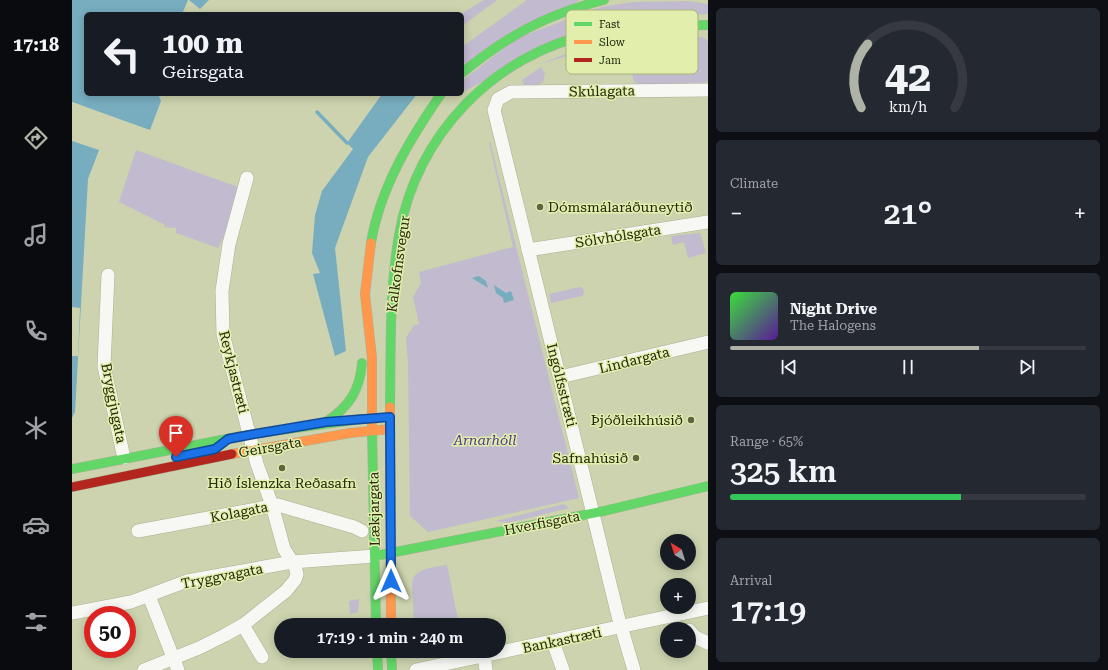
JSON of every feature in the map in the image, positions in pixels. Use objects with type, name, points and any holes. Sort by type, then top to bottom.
[{"type":"main road","points":[[567,10],[604,0]]},
{"type":"main road","points":[[464,71],[487,52],[520,30],[566,10]]},
{"type":"main road","name":"Kalkofnsvegur","points":[[698,25],[708,25]]},
{"type":"main road","name":"Kalkofnsvegur","points":[[390,417],[390,324],[400,228],[411,189],[422,164],[437,137],[458,109],[480,89],[509,67],[566,41]]},
{"type":"main road","name":"Kalkofnsvegur","points":[[372,418],[372,356],[366,325],[367,269],[370,242],[381,199],[403,152],[440,96]]},
{"type":"main road","name":"Geirsgata","points":[[326,422],[345,409],[357,392],[361,380],[366,325]]},
{"type":"main road","name":"Geirsgata","points":[[72,469],[124,458],[326,422],[390,417]]},
{"type":"main road","name":"Lækjargata","points":[[390,417],[391,618]]},
{"type":"main road","name":"Lækjargata","points":[[372,418],[376,618]]},
{"type":"main road","name":"Geirsgata","points":[[72,487],[253,450],[372,430],[390,429]]},
{"type":"main road","name":"Geirsgata","points":[[128,476],[137,465],[215,449],[228,439]]},
{"type":"main road","name":"Hverfisgata","points":[[375,556],[593,513],[708,486]]},
{"type":"main road","points":[[377,658],[378,670]]},
{"type":"main road","points":[[392,658],[392,670]]},
{"type":"street","name":"Skúlagata","points":[[498,99],[511,92],[708,90]]},
{"type":"street","points":[[443,96],[458,109]]},
{"type":"street","name":"Ingólfsstræti","points":[[498,99],[494,110],[495,118],[621,628],[634,670]]},
{"type":"street","name":"Reykjastræti","points":[[144,670],[176,664],[242,624],[293,585],[297,574],[284,549],[272,505],[253,450],[223,334],[222,291],[229,244],[247,178]]},
{"type":"street","name":"Sölvhólsgata","points":[[528,250],[708,223]]},
{"type":"street","name":"Bryggjugata","points":[[108,275],[104,366],[124,458]]},
{"type":"street","name":"Lindargata","points":[[560,377],[708,342]]},
{"type":"street","name":"Kolagata","points":[[138,531],[272,505],[284,506],[362,531]]},
{"type":"street","name":"Tryggvagata","points":[[72,613],[131,602],[187,581],[292,562],[375,556]]},
{"type":"street","points":[[149,596],[176,664]]},
{"type":"street","name":"Bankastræti","points":[[696,610],[708,608]]},
{"type":"street","name":"Bankastræti","points":[[506,652],[621,628],[680,614]]},
{"type":"street","points":[[242,624],[262,657]]},
{"type":"street","points":[[696,637],[708,643]]},
{"type":"street","points":[[553,642],[563,670]]},
{"type":"street","name":"Bankastræti","points":[[416,670],[474,658]]},
{"type":"street","points":[[484,658],[486,670]]},
{"type":"green space","points":[[484,0],[497,0],[464,25],[464,12]]},
{"type":"green space","points":[[527,0],[580,0],[464,64],[464,46]]},
{"type":"green space","points":[[687,1],[708,4],[708,14],[698,15],[698,10],[593,10],[601,7],[634,2]]},
{"type":"green space","points":[[566,20],[566,41],[464,91],[464,79],[517,38]]},
{"type":"green space","points":[[698,37],[706,39],[708,42],[708,81],[702,84],[639,84],[634,82],[632,74],[698,74]]},
{"type":"green space","points":[[565,54],[566,56],[540,64]]},
{"type":"green space","points":[[541,67],[545,74],[543,82],[536,86],[524,85],[522,80]]},
{"type":"green space","name":"Arnarhóll","points":[[490,142],[579,498],[428,532],[410,516],[408,362],[406,338],[414,325],[419,324],[413,297],[421,283],[419,272],[513,247]]},
{"type":"green space","points":[[136,150],[246,190],[218,248],[176,233],[176,228],[164,227],[165,225],[119,202]]},
{"type":"green space","points":[[700,233],[706,253],[688,258],[684,242],[673,245],[671,236]]},
{"type":"green space","points":[[580,287],[583,289],[584,294],[582,296],[551,303],[549,294]]},
{"type":"green space","points":[[564,504],[569,508],[508,523],[496,521]]},
{"type":"green space","points":[[447,565],[458,618],[414,618],[412,582],[414,577],[421,571]]},
{"type":"green space","points":[[359,599],[358,612],[350,614],[349,601]]},
{"type":"water","points":[[72,0],[188,0],[183,12],[84,12],[84,96],[159,96],[161,101],[150,130],[72,102]]},
{"type":"water","points":[[189,0],[209,0],[200,9]]},
{"type":"water","points":[[381,96],[415,96],[368,157],[335,248],[346,351],[335,356],[313,274],[320,273],[312,253],[315,215],[322,191],[353,149],[347,143]]},
{"type":"water","points":[[72,141],[99,150],[88,179],[75,412],[72,418]]},
{"type":"water","points":[[479,276],[486,281],[488,288],[472,278]]},
{"type":"water","points":[[494,285],[506,293],[511,291],[514,300],[504,303],[503,298],[496,293]]},
{"type":"pier","points":[[72,102],[111,117],[111,118],[72,105]]},
{"type":"pier","points":[[72,307],[80,308],[78,356],[72,356]]},
{"type":"waterway","points":[[317,112],[347,143]]},
{"type":"traffic: fast","points":[[570,10],[604,0]]},
{"type":"traffic: fast","points":[[464,71],[512,37],[546,19],[566,11]]},
{"type":"traffic: fast","points":[[698,25],[708,25]]},
{"type":"traffic: fast","points":[[390,407],[392,299],[396,256],[399,235],[408,198],[423,164],[442,133],[465,104],[493,80],[524,59],[566,42]]},
{"type":"traffic: fast","points":[[371,243],[381,203],[389,184],[408,146],[440,96]]},
{"type":"traffic: fast","points":[[326,422],[341,410],[352,397],[359,382],[362,363]]},
{"type":"traffic: fast","points":[[72,469],[252,434],[361,419]]},
{"type":"traffic: fast","points":[[372,430],[376,618]]},
{"type":"traffic: fast","points":[[375,556],[604,511],[708,486]]},
{"type":"traffic: fast","points":[[377,658],[378,670]]},
{"type":"traffic: fast","points":[[391,658],[392,670]]},
{"type":"traffic: slow","points":[[371,243],[365,294],[372,358],[372,430]]},
{"type":"traffic: slow","points":[[232,454],[350,433],[390,429],[390,407]]},
{"type":"traffic: slow","points":[[390,429],[391,618]]},
{"type":"traffic: jam","points":[[72,487],[232,454]]},
{"type":"place","name":"Dómsmálaráðuneytið","points":[[540,207]]},
{"type":"place","name":"Þjóðleikhúsið","points":[[691,420]]},
{"type":"place","name":"Safnahúsið","points":[[636,458]]},
{"type":"place","name":"Hið Íslenzka Reðasafn","points":[[282,468]]},
{"type":"route","points":[[176,457],[215,449],[228,439],[249,435],[326,422],[390,417],[391,581]]}]
